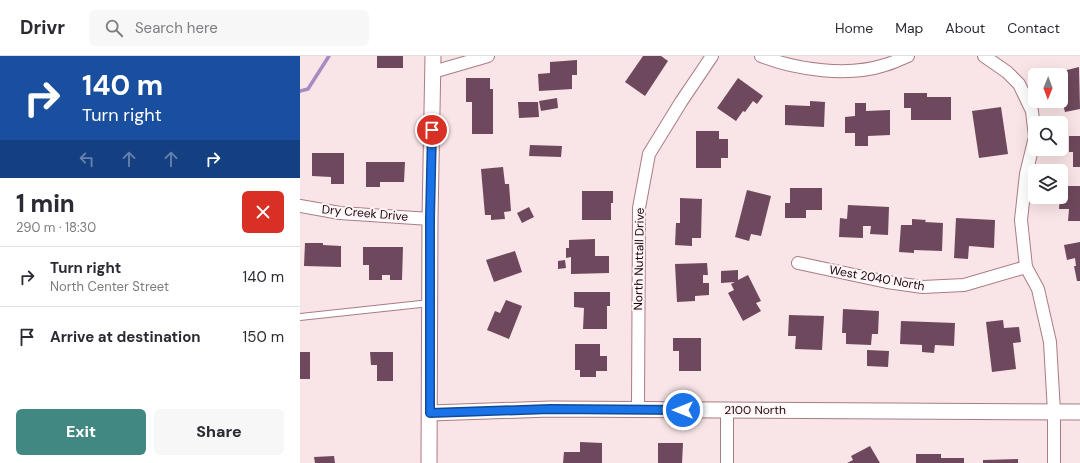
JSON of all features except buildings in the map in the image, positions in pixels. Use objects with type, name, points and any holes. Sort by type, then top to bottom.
[{"type":"street","points":[[429,463],[430,218],[433,56]]},
{"type":"street","points":[[433,72],[488,56]]},
{"type":"street","name":"North Nuttall Drive","points":[[638,409],[638,208],[649,154],[681,102],[712,56]]},
{"type":"street","points":[[761,56],[780,63],[815,70],[850,71],[884,66],[908,56]]},
{"type":"street","points":[[984,56],[1007,72],[1019,84],[1032,111],[1035,137],[1026,174],[1021,220],[1026,267],[1038,289],[1050,342],[1054,412],[1054,463]]},
{"type":"street","name":"Dry Creek Drive","points":[[300,206],[340,213],[430,218]]},
{"type":"street","name":"West 2040 North","points":[[798,263],[923,288],[964,285],[1026,267]]},
{"type":"street","name":"2100 North","points":[[430,413],[550,409],[1080,412]]},
{"type":"street","points":[[727,410],[727,463]]},
{"type":"lane","points":[[300,317],[430,303]]},
{"type":"waterway","points":[[300,91],[308,89],[329,56]]},
{"type":"route","points":[[432,130],[430,218],[430,413],[550,409],[683,410]]}]
